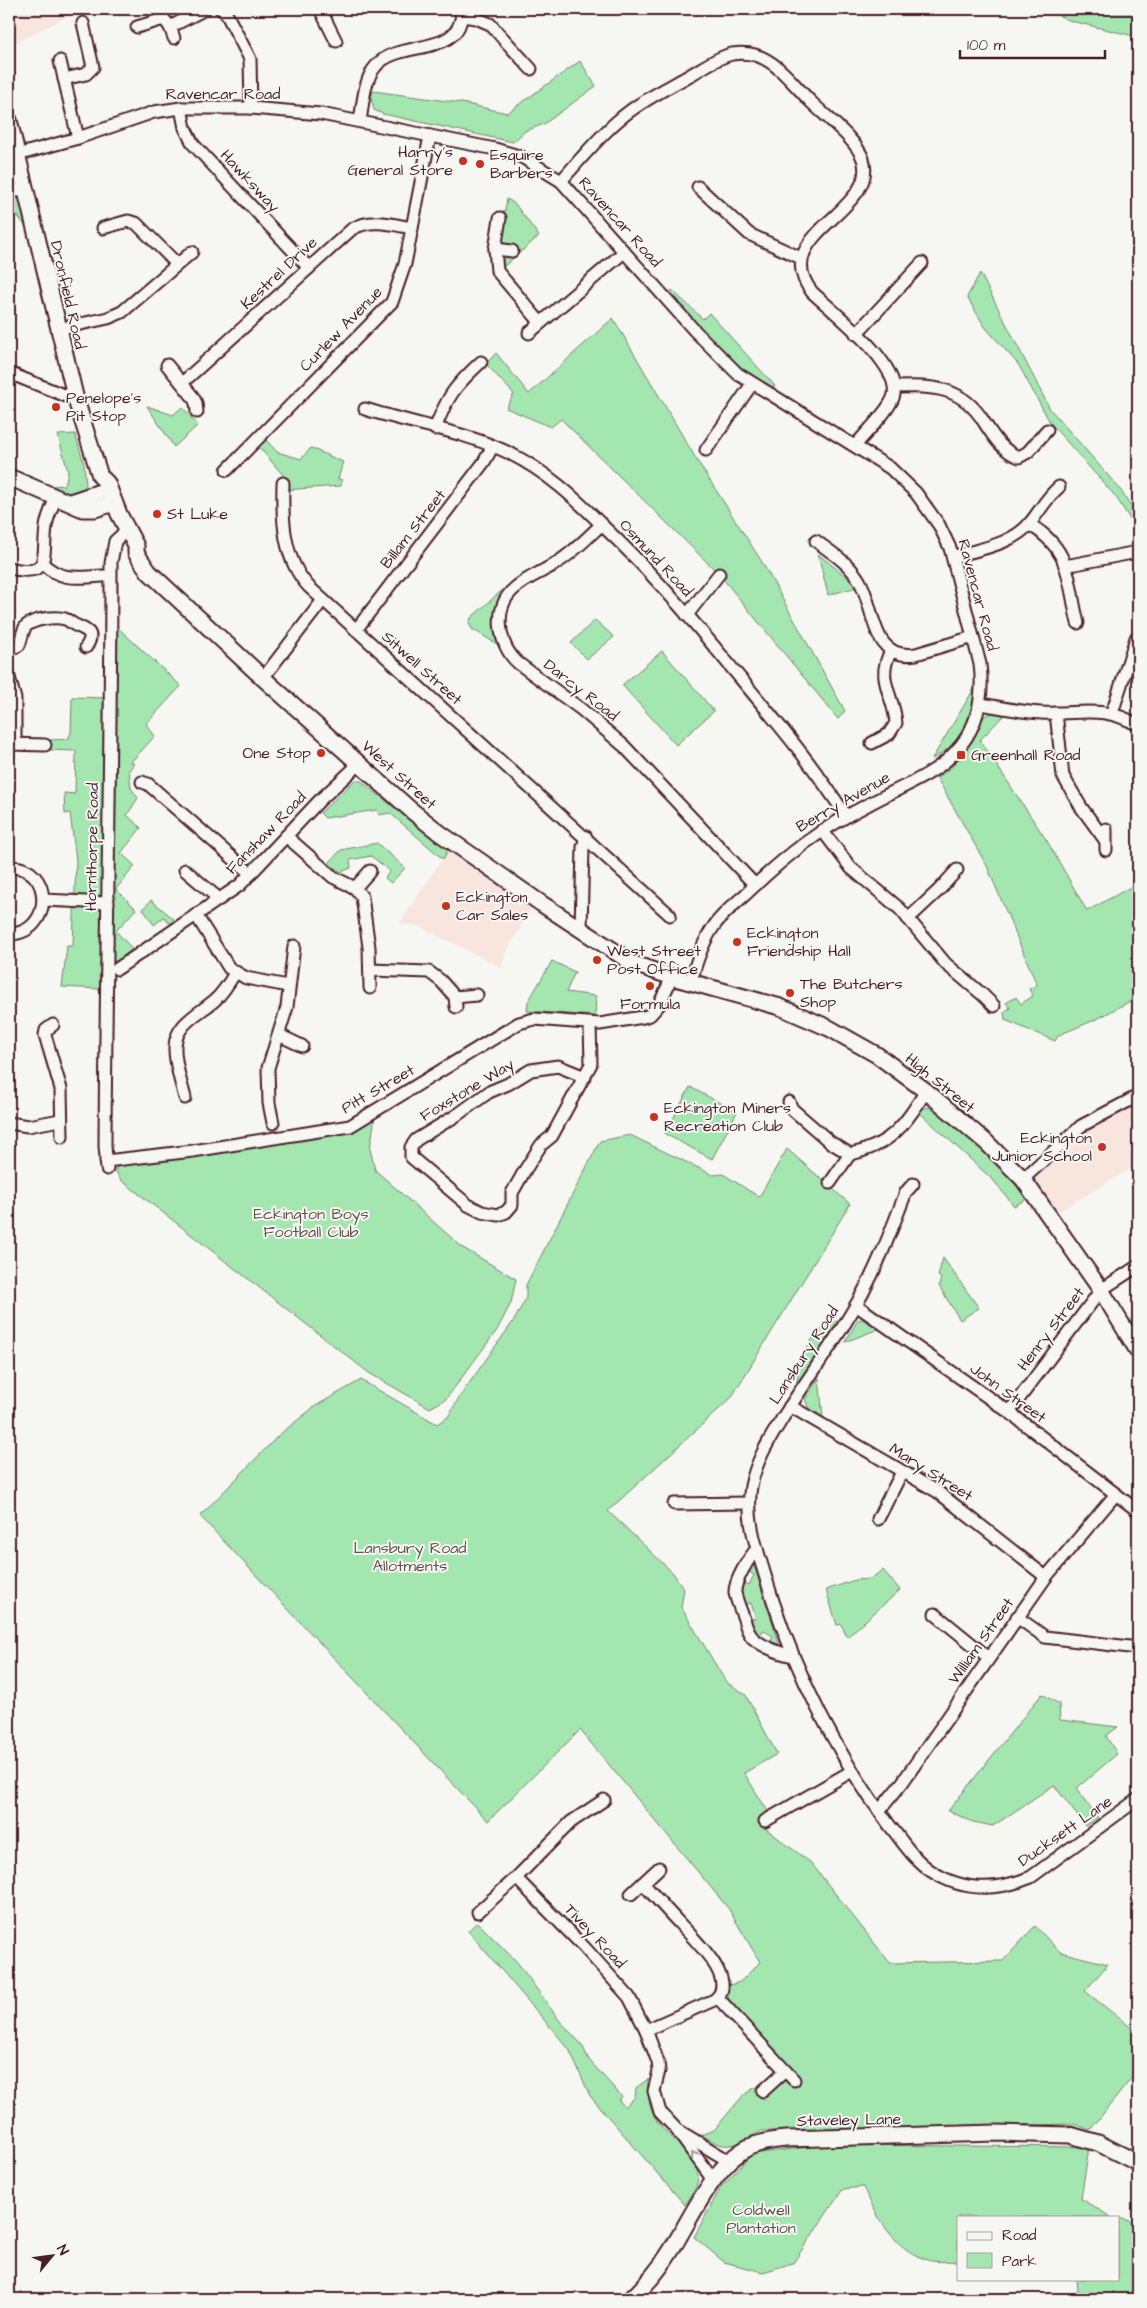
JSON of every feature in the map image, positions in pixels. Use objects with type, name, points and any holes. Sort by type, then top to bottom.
[{"type":"main road","name":"Dronfield Road","points":[[9,120],[76,400],[105,494],[123,533]]},
{"type":"main road","points":[[9,477],[63,500],[105,494]]},
{"type":"main road","name":"West Street","points":[[123,533],[128,550],[136,554],[149,572],[168,592],[412,811],[441,834],[634,964],[672,977]]},
{"type":"main road","name":"High Street","points":[[672,977],[780,1008],[829,1028],[877,1055],[926,1091],[987,1143],[1023,1178],[1101,1290],[1138,1350]]},
{"type":"main road","name":"Staveley Lane","points":[[631,2299],[649,2281],[668,2254],[713,2180],[730,2161],[749,2147],[767,2141],[996,2133],[1077,2137],[1098,2143],[1138,2163]]},
{"type":"street","points":[[137,28],[164,18],[172,32],[205,9]]},
{"type":"street","points":[[221,9],[226,13],[250,59],[251,108]]},
{"type":"street","points":[[320,9],[331,23],[336,41]]},
{"type":"street","points":[[360,122],[367,84],[375,66],[391,55],[440,44],[454,31],[462,12],[490,24],[530,70]]},
{"type":"street","points":[[64,79],[86,74],[93,67],[83,23]]},
{"type":"street","points":[[561,181],[621,118],[646,100],[724,57],[739,54],[756,55],[779,71],[857,148],[866,173],[860,187],[808,245],[801,258],[800,267],[805,283],[885,362],[896,388],[889,405],[855,446]]},
{"type":"street","points":[[511,66],[520,58]]},
{"type":"street","points":[[60,62],[78,138]]},
{"type":"street","name":"Ravencar Road","points":[[17,155],[78,138],[154,112],[181,108],[251,108],[307,112],[360,122],[522,157],[536,164],[561,181],[712,349],[752,384],[890,468],[916,493],[945,535],[953,557],[973,637],[981,679],[980,704]]},
{"type":"street","name":"Hawksway","points":[[181,108],[184,128],[193,144],[309,268]]},
{"type":"street","name":"Curlew Avenue","points":[[227,470],[392,302],[400,282],[430,136]]},
{"type":"street","points":[[698,187],[749,234],[801,258]]},
{"type":"street","points":[[9,192],[25,190]]},
{"type":"street","points":[[500,218],[495,249],[495,264],[502,279],[540,322]]},
{"type":"street","points":[[102,228],[128,221],[136,223],[177,264]]},
{"type":"street","name":"Kestrel Drive","points":[[182,383],[341,237],[360,224],[375,222],[412,228]]},
{"type":"street","points":[[495,249],[512,251]]},
{"type":"street","points":[[58,328],[108,318],[122,312],[192,252]]},
{"type":"street","points":[[528,333],[624,252]]},
{"type":"street","points":[[856,334],[922,263]]},
{"type":"street","points":[[436,428],[444,403],[453,390],[481,362]]},
{"type":"street","points":[[167,365],[196,403],[197,412]]},
{"type":"street","points":[[9,373],[76,400]]},
{"type":"street","points":[[706,450],[752,384]]},
{"type":"street","points":[[896,388],[930,386],[956,393],[982,418],[990,432],[1003,447],[1019,457],[1028,452],[1047,430]]},
{"type":"street","name":"Osmund Road","points":[[370,424],[370,410],[436,428],[493,446],[522,460],[547,476],[602,524],[644,566],[813,767],[846,816]]},
{"type":"street","name":"Billam Street","points":[[356,630],[484,462],[493,446]]},
{"type":"street","points":[[228,450],[237,459]]},
{"type":"street","name":"Sitwell Street","points":[[284,483],[283,498],[286,540],[291,561],[301,578],[670,915]]},
{"type":"street","points":[[953,557],[1012,538],[1029,524],[1045,501],[1059,487]]},
{"type":"street","points":[[283,498],[295,497]]},
{"type":"street","points":[[9,568],[30,570],[37,569],[43,564],[46,556],[46,526],[63,500]]},
{"type":"street","name":"Darcy Road","points":[[602,524],[570,554],[520,584],[509,594],[500,618],[503,641],[511,656],[518,663],[582,710],[624,746],[755,885]]},
{"type":"street","points":[[1029,524],[1053,541],[1063,557],[1074,619]]},
{"type":"street","name":"Hornthorpe Road","points":[[107,1165],[111,563],[113,547],[123,533]]},
{"type":"street","points":[[816,541],[842,560],[856,575],[864,591],[879,637],[891,651],[907,655],[916,654],[973,637]]},
{"type":"street","points":[[1065,566],[1132,553]]},
{"type":"street","points":[[43,564],[60,576],[68,578],[104,576]]},
{"type":"street","points":[[687,615],[707,581],[719,574]]},
{"type":"street","points":[[263,678],[323,600]]},
{"type":"street","points":[[9,650],[19,645],[25,627],[50,618],[62,618],[86,628],[90,635],[90,642],[86,647]]},
{"type":"street","points":[[1112,713],[1136,638]]},
{"type":"street","points":[[872,743],[889,734],[896,723],[883,673],[886,660],[891,651]]},
{"type":"street","points":[[9,677],[15,699],[12,744],[45,745]]},
{"type":"street","points":[[980,704],[1040,713],[1086,710],[1112,713],[1138,725]]},
{"type":"street","name":"Berry Avenue","points":[[691,982],[702,945],[715,924],[755,885],[802,843],[822,830],[947,761],[971,730],[980,704]]},
{"type":"street","points":[[1056,713],[1063,776],[1087,816],[1106,839]]},
{"type":"street","name":"Fanshaw Road","points":[[117,969],[219,899],[251,874],[286,836],[360,763]]},
{"type":"street","points":[[142,782],[148,784],[251,874]]},
{"type":"street","points":[[822,830],[851,868],[900,909],[946,964],[984,995],[994,1006]]},
{"type":"street","points":[[286,836],[333,876],[355,888],[364,902],[370,988]]},
{"type":"street","points":[[581,929],[583,847],[586,837]]},
{"type":"street","points":[[9,867],[22,867],[31,873],[42,890],[44,900],[42,910],[31,926],[22,932],[9,934]]},
{"type":"street","points":[[185,870],[219,899]]},
{"type":"street","points":[[355,888],[370,871]]},
{"type":"street","points":[[908,919],[956,877]]},
{"type":"street","points":[[44,900],[108,903]]},
{"type":"street","points":[[196,914],[224,962],[236,973],[246,978],[288,986]]},
{"type":"street","points":[[273,1124],[264,1104],[268,1068],[287,1007],[294,946]]},
{"type":"street","points":[[370,970],[429,972],[442,980],[456,1002],[477,995]]},
{"type":"street","points":[[185,1098],[176,1060],[175,1049],[178,1034],[193,1016],[222,993],[236,973]]},
{"type":"street","name":"Pitt Street","points":[[107,1165],[350,1126],[519,1022],[534,1019],[590,1024],[616,1023],[650,1015],[659,1005],[672,977]]},
{"type":"street","name":"Foxstone Way","points":[[584,1078],[558,1066],[531,1070],[508,1084],[489,1092],[457,1115],[416,1140],[411,1147],[411,1156],[419,1165],[468,1205],[482,1212],[498,1216],[506,1212],[512,1205],[512,1193],[525,1170],[541,1145],[552,1136],[584,1078],[591,1064],[590,1024]]},
{"type":"street","points":[[53,1025],[46,1030],[45,1035],[56,1052],[62,1136]]},
{"type":"street","points":[[279,1035],[302,1046]]},
{"type":"street","points":[[830,1183],[850,1154],[874,1147],[897,1132],[906,1122],[926,1091]]},
{"type":"street","points":[[1023,1178],[1081,1126],[1138,1096]]},
{"type":"street","points":[[788,1102],[792,1109],[830,1142],[850,1154]]},
{"type":"street","points":[[9,1123],[28,1126],[60,1120]]},
{"type":"street","name":"Lansbury Road","points":[[852,1771],[820,1714],[793,1656],[757,1549],[749,1503],[751,1486],[764,1448],[856,1305],[875,1268],[906,1192],[913,1184]]},
{"type":"street","points":[[1101,1290],[1138,1266]]},
{"type":"street","name":"Henry Street","points":[[1009,1412],[1101,1290]]},
{"type":"street","name":"John Street","points":[[856,1305],[1009,1412],[1138,1512]]},
{"type":"street","name":"Mary Street","points":[[790,1406],[956,1505],[1046,1577]]},
{"type":"street","points":[[878,1519],[902,1472]]},
{"type":"street","name":"William Street","points":[[879,1811],[902,1783],[1046,1577],[1116,1494]]},
{"type":"street","points":[[674,1504],[749,1503]]},
{"type":"street","points":[[757,1549],[750,1556],[736,1584],[735,1592],[742,1614],[749,1634],[755,1640],[782,1653],[793,1656]]},
{"type":"street","points":[[935,1614],[989,1658]]},
{"type":"street","points":[[1017,1618],[1046,1637],[1138,1648]]},
{"type":"street","points":[[765,1821],[852,1771]]},
{"type":"street","name":"Ducksett Lane","points":[[852,1771],[911,1853],[929,1870],[957,1884],[988,1888],[1011,1885],[1032,1877],[1138,1800]]},
{"type":"street","points":[[478,1912],[516,1878],[571,1822],[604,1800]]},
{"type":"street","points":[[630,1894],[659,1868]]},
{"type":"street","name":"Tivey Road","points":[[516,1878],[584,1947],[629,1997],[646,2030],[658,2062],[659,2071],[654,2091],[660,2112],[676,2129],[713,2180]]},
{"type":"street","points":[[643,1883],[711,1958],[722,1979],[722,1988],[718,1998],[646,2030]]},
{"type":"street","points":[[718,1998],[794,2080]]},
{"type":"street","points":[[763,2091],[785,2070]]},
{"type":"street","name":"Tivey Road","points":[[676,2129],[730,2161]]},
{"type":"shaded area","points":[[9,9],[82,9],[9,46]]},
{"type":"shaded area","points":[[448,850],[533,906],[506,952],[501,967],[418,926],[400,923]]},
{"type":"shaded area","name":"Eckington Junior School","points":[[1138,1105],[1138,1164],[1058,1212],[1033,1178],[1085,1131]]},
{"type":"green space","points":[[1044,9],[1138,9],[1138,37],[1071,21]]},
{"type":"green space","points":[[580,61],[596,86],[544,124],[525,131],[513,142],[383,114],[374,110],[371,98],[373,91],[462,103],[507,113]]},
{"type":"green space","points":[[10,157],[26,227],[9,204]]},
{"type":"green space","points":[[507,199],[515,204],[539,236],[502,268],[501,258],[507,247],[500,237]]},
{"type":"green space","points":[[980,273],[1050,409],[1119,488],[1138,516],[1138,532],[1116,497],[1051,424],[1018,364],[985,327],[967,297]]},
{"type":"green space","points":[[672,290],[703,319],[709,313],[775,386],[771,387],[756,378],[716,345],[669,293]]},
{"type":"green space","points":[[613,318],[698,462],[762,562],[845,711],[838,719],[719,574],[561,419],[551,427],[506,408],[514,394],[486,364],[496,353],[529,394]]},
{"type":"green space","points":[[147,406],[173,415],[182,407],[198,425],[174,447]]},
{"type":"green space","points":[[75,434],[84,463],[86,485],[78,492],[70,493],[50,486],[65,485],[68,472],[58,435]]},
{"type":"green space","points":[[265,439],[277,452],[301,459],[311,448],[343,462],[338,479],[342,480],[341,486],[283,490],[283,475],[258,446]]},
{"type":"green space","points":[[818,554],[853,582],[857,587],[828,595]]},
{"type":"green space","points":[[507,589],[500,646],[472,629],[469,623],[471,618],[500,592]]},
{"type":"green space","points":[[595,620],[614,637],[587,659],[571,643]]},
{"type":"green space","points":[[106,627],[117,627],[181,686],[146,724],[155,736],[131,762],[134,764],[129,770],[131,788],[138,798],[127,815],[141,828],[121,853],[135,866],[116,889],[136,909],[116,931],[132,949],[120,959],[102,967],[99,989],[62,987],[67,946],[73,946],[76,860],[70,813],[65,814],[64,793],[75,794],[76,751],[49,750],[50,740],[68,739],[71,733],[72,697],[106,698]]},
{"type":"green space","points":[[662,651],[714,711],[676,745],[622,685]]},
{"type":"green space","points":[[975,687],[972,709],[964,729],[950,746],[932,759]]},
{"type":"green space","points":[[997,712],[1006,713],[980,740],[1047,841],[1087,911],[1138,883],[1138,1000],[1136,998],[1097,1019],[1059,1035],[1055,1041],[1005,1020],[1004,1012],[1010,1008],[1006,1003],[1016,997],[1021,1004],[1033,996],[1029,989],[1037,985],[987,866],[937,778],[952,767],[958,756],[975,736],[980,722],[986,715]]},
{"type":"green space","points":[[355,780],[361,781],[448,850],[443,859],[390,813],[379,815],[377,810],[325,818],[320,813]]},
{"type":"green space","points":[[377,843],[405,868],[391,883],[385,878],[390,871],[371,856],[350,860],[351,868],[341,872],[328,864],[341,850]]},
{"type":"green space","points":[[151,900],[175,920],[169,923],[164,917],[154,925],[143,909]]},
{"type":"green space","points":[[552,961],[575,972],[566,992],[596,996],[595,1016],[527,1011],[528,1002]]},
{"type":"green space","points":[[690,1087],[737,1112],[712,1159],[665,1134]]},
{"type":"green space","points":[[928,1107],[938,1113],[940,1111],[975,1142],[1027,1199],[1014,1206],[994,1181],[918,1111]]},
{"type":"green space","name":"Eckington Boys Football Club","points":[[375,1117],[370,1149],[375,1170],[463,1248],[516,1279],[511,1303],[497,1330],[446,1399],[430,1408],[369,1373],[121,1180],[116,1172],[116,1168],[121,1165],[351,1131]]},
{"type":"green space","name":"Lansbury Road Allotments","points":[[630,1135],[713,1175],[723,1174],[759,1197],[787,1149],[850,1204],[731,1398],[608,1511],[673,1573],[684,1589],[681,1607],[726,1682],[745,1694],[777,1754],[744,1773],[769,1813],[766,1829],[811,1863],[890,1963],[1003,1961],[1035,1926],[1060,1952],[1108,1964],[1085,1991],[1138,2033],[1138,2070],[1090,2130],[1074,2124],[762,2131],[732,2145],[719,2144],[701,2135],[714,2130],[741,2098],[755,2087],[764,2097],[783,2080],[793,2087],[799,2079],[728,1998],[729,1985],[740,1982],[760,1962],[728,1908],[580,1730],[488,1821],[200,1516],[279,1435],[314,1407],[361,1380],[437,1424],[448,1417],[460,1396],[515,1319],[526,1298],[526,1285],[600,1141]]},
{"type":"green space","points":[[943,1258],[979,1308],[960,1320],[939,1286],[941,1278],[938,1276]]},
{"type":"green space","points":[[840,1319],[796,1387],[800,1359],[816,1333]]},
{"type":"green space","points":[[861,1319],[881,1328],[845,1342],[858,1320]]},
{"type":"green space","points":[[819,1378],[823,1417],[808,1407],[805,1399]]},
{"type":"green space","points":[[751,1565],[754,1566],[780,1646],[769,1643],[773,1636],[763,1630],[759,1637],[753,1633],[749,1620],[756,1618],[751,1603],[743,1605],[740,1593],[742,1583],[749,1585],[754,1575],[748,1571]]},
{"type":"green space","points":[[883,1570],[900,1590],[847,1637],[841,1624],[837,1625],[826,1590],[855,1580],[870,1579]]},
{"type":"green space","points":[[1042,1694],[1059,1704],[1060,1720],[1118,1727],[1106,1736],[1117,1754],[1077,1788],[1098,1818],[1085,1826],[1054,1785],[993,1826],[973,1822],[948,1811]]},
{"type":"green space","points":[[477,1922],[517,1962],[559,2020],[582,2045],[589,2060],[622,2097],[619,2100],[625,2107],[635,2097],[636,2088],[648,2079],[649,2103],[653,2114],[664,2130],[689,2155],[697,2170],[697,2185],[685,2205],[590,2096],[569,2049],[468,1931]]},
{"type":"green space","name":"Coldwell Plantation","points":[[824,2145],[1089,2147],[1081,2199],[1109,2216],[957,2216],[957,2261],[941,2262],[924,2259],[912,2253],[894,2238],[886,2229],[863,2187],[843,2189],[793,2263],[763,2272],[724,2262],[694,2237],[721,2187],[752,2154]]},
{"type":"green space","points":[[1120,2218],[1138,2223],[1138,2299],[1078,2299],[1076,2280],[1120,2280]]},
{"type":"place","name":"Harry's General Store","points":[[463,161]]},
{"type":"place","name":"Esquire Barbers","points":[[480,164]]},
{"type":"place","name":"Penelope's Pit Stop","points":[[56,407]]},
{"type":"place","name":"St Luke","points":[[157,514]]},
{"type":"place","name":"One Stop","points":[[321,753]]},
{"type":"place","name":"Greenhall Road","points":[[961,755]]},
{"type":"place","name":"Eckington Car Sales","points":[[446,906]]},
{"type":"place","name":"Eckington Friendship Hall","points":[[737,942]]},
{"type":"place","name":"West Street Post Office","points":[[597,960]]},
{"type":"place","name":"Formula","points":[[650,986]]},
{"type":"place","name":"The Butchers Shop","points":[[790,993]]},
{"type":"place","name":"Eckington Miners Recreation Club","points":[[654,1117]]},
{"type":"place","name":"Eckington Junior School","points":[[1102,1147]]}]
